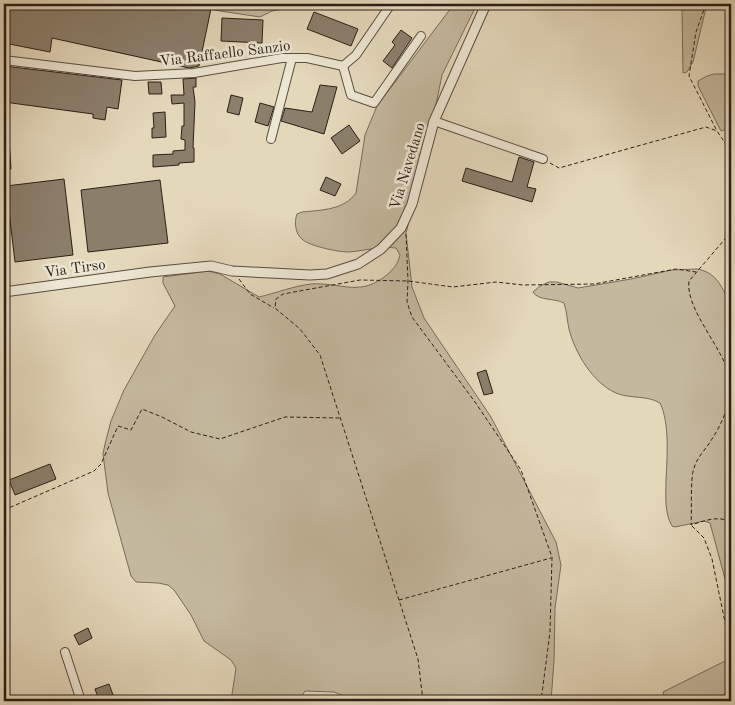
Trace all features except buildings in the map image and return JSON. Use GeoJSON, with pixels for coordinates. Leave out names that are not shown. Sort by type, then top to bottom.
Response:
{"type":"FeatureCollection","features":[{"type":"Feature","properties":{"kind":"street"},"geometry":{"type":"LineString","coordinates":[[391,4],[356,55],[342,66],[351,95],[374,103],[421,36]]}},
{"type":"Feature","properties":{"kind":"street","name":"Via Navedano"},"geometry":{"type":"LineString","coordinates":[[150,272],[211,266],[232,271],[310,275],[340,270],[358,264],[382,248],[401,228],[412,204],[424,166],[434,121],[486,4]]}},
{"type":"Feature","properties":{"kind":"street","name":"Via Raffaello Sanzio"},"geometry":{"type":"LineString","coordinates":[[4,60],[135,76],[194,73],[282,58],[307,58],[342,66]]}},
{"type":"Feature","properties":{"kind":"street"},"geometry":{"type":"LineString","coordinates":[[271,139],[292,58]]}},
{"type":"Feature","properties":{"kind":"street"},"geometry":{"type":"LineString","coordinates":[[434,121],[543,158]]}},
{"type":"Feature","properties":{"kind":"street","name":"Via Tirso"},"geometry":{"type":"LineString","coordinates":[[4,292],[150,272]]}},
{"type":"Feature","properties":{"kind":"street"},"geometry":{"type":"LineString","coordinates":[[65,652],[81,701]]}},
{"type":"Feature","properties":{"kind":"path"},"geometry":{"type":"LineString","coordinates":[[706,4],[696,32],[689,76],[717,131],[731,152]]}},
{"type":"Feature","properties":{"kind":"path"},"geometry":{"type":"LineString","coordinates":[[543,158],[559,168],[706,128],[717,131]]}},
{"type":"Feature","properties":{"kind":"path"},"geometry":{"type":"LineString","coordinates":[[401,228],[406,234],[407,302],[412,317],[475,402],[521,470],[552,557],[550,632],[541,701]]}},
{"type":"Feature","properties":{"kind":"path"},"geometry":{"type":"LineString","coordinates":[[731,232],[696,272],[690,281],[688,290],[730,378],[730,395],[724,417],[693,468],[691,525],[704,538],[712,559],[731,652]]}},
{"type":"Feature","properties":{"kind":"path"},"geometry":{"type":"LineString","coordinates":[[275,308],[276,299],[282,294],[360,280],[408,281],[453,287],[496,282],[523,285],[594,284],[676,269],[696,272]]}},
{"type":"Feature","properties":{"kind":"path"},"geometry":{"type":"LineString","coordinates":[[232,271],[250,294],[275,308],[300,329],[320,355],[418,659],[423,701]]}},
{"type":"Feature","properties":{"kind":"path"},"geometry":{"type":"LineString","coordinates":[[4,510],[94,471],[101,464],[118,426],[131,430],[142,409],[191,432],[220,439],[285,417],[341,418]]}},
{"type":"Feature","properties":{"kind":"path"},"geometry":{"type":"LineString","coordinates":[[691,525],[710,519],[721,519],[731,522]]}},
{"type":"Feature","properties":{"kind":"path"},"geometry":{"type":"LineString","coordinates":[[398,600],[552,557]]}},
{"type":"Feature","properties":{"kind":"path"},"geometry":{"type":"LineString","coordinates":[[716,701],[731,689]]}},
{"type":"Feature","properties":{"kind":"shaded area"},"geometry":{"type":"Polygon","coordinates":[[[216,4],[304,4],[272,11],[260,17],[214,10],[216,4]]]}},
{"type":"Feature","properties":{"kind":"shaded area"},"geometry":{"type":"Polygon","coordinates":[[[450,4],[477,4],[442,75],[423,168],[406,233],[412,287],[424,318],[491,417],[556,542],[561,565],[555,608],[551,701],[356,701],[334,692],[305,691],[299,701],[231,701],[236,668],[231,660],[204,641],[191,615],[174,590],[168,585],[136,582],[131,576],[108,493],[103,454],[111,421],[124,390],[155,335],[175,306],[163,283],[163,277],[208,271],[220,274],[259,297],[311,284],[360,287],[378,281],[394,268],[400,255],[396,248],[348,252],[318,246],[307,242],[298,235],[295,224],[296,217],[297,214],[302,212],[325,210],[339,206],[351,199],[356,193],[365,135],[377,106],[451,8],[450,4]]]}},
{"type":"Feature","properties":{"kind":"shaded area"},"geometry":{"type":"Polygon","coordinates":[[[684,4],[709,4],[706,8],[693,62],[687,72],[683,73],[682,8],[684,4]]]}},
{"type":"Feature","properties":{"kind":"shaded area"},"geometry":{"type":"Polygon","coordinates":[[[714,74],[731,74],[731,128],[721,131],[698,86],[698,81],[714,74]]]}},
{"type":"Feature","properties":{"kind":"shaded area"},"geometry":{"type":"Polygon","coordinates":[[[697,269],[710,274],[718,282],[731,306],[731,601],[710,523],[704,521],[675,527],[669,521],[666,498],[667,431],[660,403],[650,399],[616,393],[600,382],[580,357],[569,329],[564,303],[539,297],[533,292],[549,282],[557,282],[578,288],[672,270],[697,269]]]}},
{"type":"Feature","properties":{"kind":"shaded area"},"geometry":{"type":"Polygon","coordinates":[[[731,658],[731,701],[665,701],[663,692],[731,658]]]}}]}
